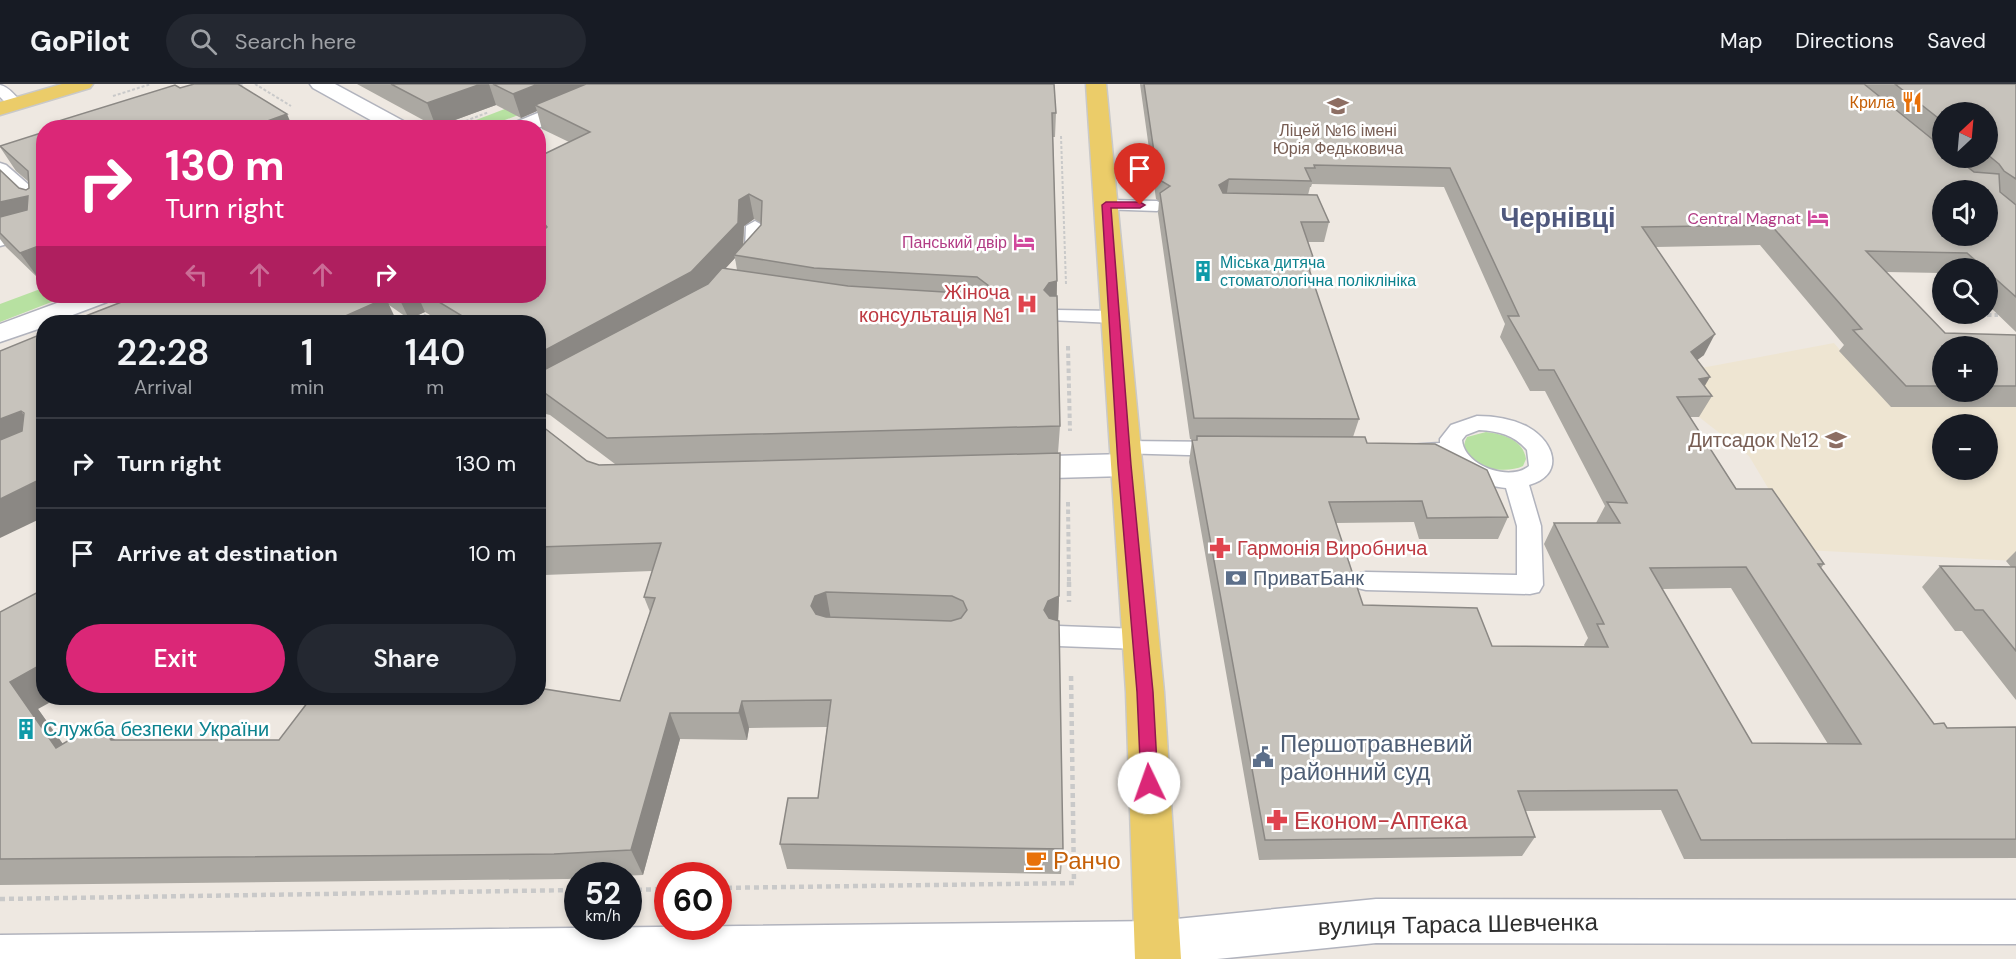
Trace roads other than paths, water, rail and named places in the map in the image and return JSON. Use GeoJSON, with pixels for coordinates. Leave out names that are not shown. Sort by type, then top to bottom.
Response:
{"type":"FeatureCollection","features":[{"type":"Feature","properties":{"kind":"main road"},"geometry":{"type":"LineString","coordinates":[[8,106],[83,84]]}},
{"type":"Feature","properties":{"kind":"main road"},"geometry":{"type":"LineString","coordinates":[[1096,84],[1124,457],[1145,692],[1157,951]]}},
{"type":"Feature","properties":{"kind":"street"},"geometry":{"type":"LineString","coordinates":[[320,84],[387,120]]}},
{"type":"Feature","properties":{"kind":"street"},"geometry":{"type":"LineString","coordinates":[[538,120],[626,84]]}},
{"type":"Feature","properties":{"kind":"street"},"geometry":{"type":"LineString","coordinates":[[49,315],[80,303]]}},
{"type":"Feature","properties":{"kind":"street"},"geometry":{"type":"LineString","coordinates":[[0,334],[36,320]]}},
{"type":"Feature","properties":{"kind":"street"},"geometry":{"type":"LineString","coordinates":[[984,469],[1124,457]]}},
{"type":"Feature","properties":{"kind":"street","name":"вулиця Тараса Шевченка"},"geometry":{"type":"LineString","coordinates":[[0,958],[1157,951],[1376,921],[2016,922]]}},
{"type":"Feature","properties":{"kind":"lane"},"geometry":{"type":"LineString","coordinates":[[0,89],[8,106]]}},
{"type":"Feature","properties":{"kind":"lane"},"geometry":{"type":"LineString","coordinates":[[2,173],[36,201]]}},
{"type":"Feature","properties":{"kind":"lane"},"geometry":{"type":"LineString","coordinates":[[1106,205],[1157,206]]}},
{"type":"Feature","properties":{"kind":"lane"},"geometry":{"type":"LineString","coordinates":[[731,278],[754,251],[755,226]]}},
{"type":"Feature","properties":{"kind":"lane"},"geometry":{"type":"LineString","coordinates":[[0,241],[36,230]]}},
{"type":"Feature","properties":{"kind":"lane"},"geometry":{"type":"LineString","coordinates":[[1061,316],[1114,317]]}},
{"type":"Feature","properties":{"kind":"lane"},"geometry":{"type":"LineString","coordinates":[[1492,423],[1522,433],[1534,442],[1541,453],[1543,462],[1539,471],[1530,478],[1516,481],[1484,476],[1458,460],[1451,450],[1450,440],[1455,432],[1471,424],[1492,423]]}},
{"type":"Feature","properties":{"kind":"lane"},"geometry":{"type":"LineString","coordinates":[[1124,457],[1241,449]]}},
{"type":"Feature","properties":{"kind":"lane"},"geometry":{"type":"LineString","coordinates":[[1393,450],[1451,450]]}},
{"type":"Feature","properties":{"kind":"lane"},"geometry":{"type":"LineString","coordinates":[[1366,581],[1530,585],[1529,526],[1516,481]]}},
{"type":"Feature","properties":{"kind":"lane"},"geometry":{"type":"LineString","coordinates":[[1064,636],[1140,639]]}},
{"type":"Feature","properties":{"kind":"place","name":"Крила"},"geometry":{"type":"Point","coordinates":[1912,102]}},
{"type":"Feature","properties":{"kind":"place","name":"Ліцей №16 імені Юрія Федьковича"},"geometry":{"type":"Point","coordinates":[1338,106]}},
{"type":"Feature","properties":{"kind":"place","name":"Central Magnat"},"geometry":{"type":"Point","coordinates":[1818,218]}},
{"type":"Feature","properties":{"kind":"place","name":"Панський двір"},"geometry":{"type":"Point","coordinates":[1024,242]}},
{"type":"Feature","properties":{"kind":"place","name":"Міська дитяча стоматологічна поліклініка"},"geometry":{"type":"Point","coordinates":[1203,271]}},
{"type":"Feature","properties":{"kind":"place","name":"Жіноча консультація №1"},"geometry":{"type":"Point","coordinates":[1027,304]}},
{"type":"Feature","properties":{"kind":"place","name":"Дитсадок №12"},"geometry":{"type":"Point","coordinates":[1836,440]}},
{"type":"Feature","properties":{"kind":"place","name":"Гармонія Виробнича"},"geometry":{"type":"Point","coordinates":[1220,548]}},
{"type":"Feature","properties":{"kind":"place","name":"ПриватБанк"},"geometry":{"type":"Point","coordinates":[1236,578]}},
{"type":"Feature","properties":{"kind":"place","name":"Служба безпеки України"},"geometry":{"type":"Point","coordinates":[26,729]}},
{"type":"Feature","properties":{"kind":"place","name":"Першотравневий районний суд"},"geometry":{"type":"Point","coordinates":[1263,757]}},
{"type":"Feature","properties":{"kind":"place","name":"Економ-Аптека"},"geometry":{"type":"Point","coordinates":[1277,820]}},
{"type":"Feature","properties":{"kind":"place","name":"Ранчо"},"geometry":{"type":"Point","coordinates":[1036,860]}},
{"type":"Feature","properties":{"kind":"district","name":"Чернівці"},"geometry":{"type":"Point","coordinates":[1558,217]}}]}
